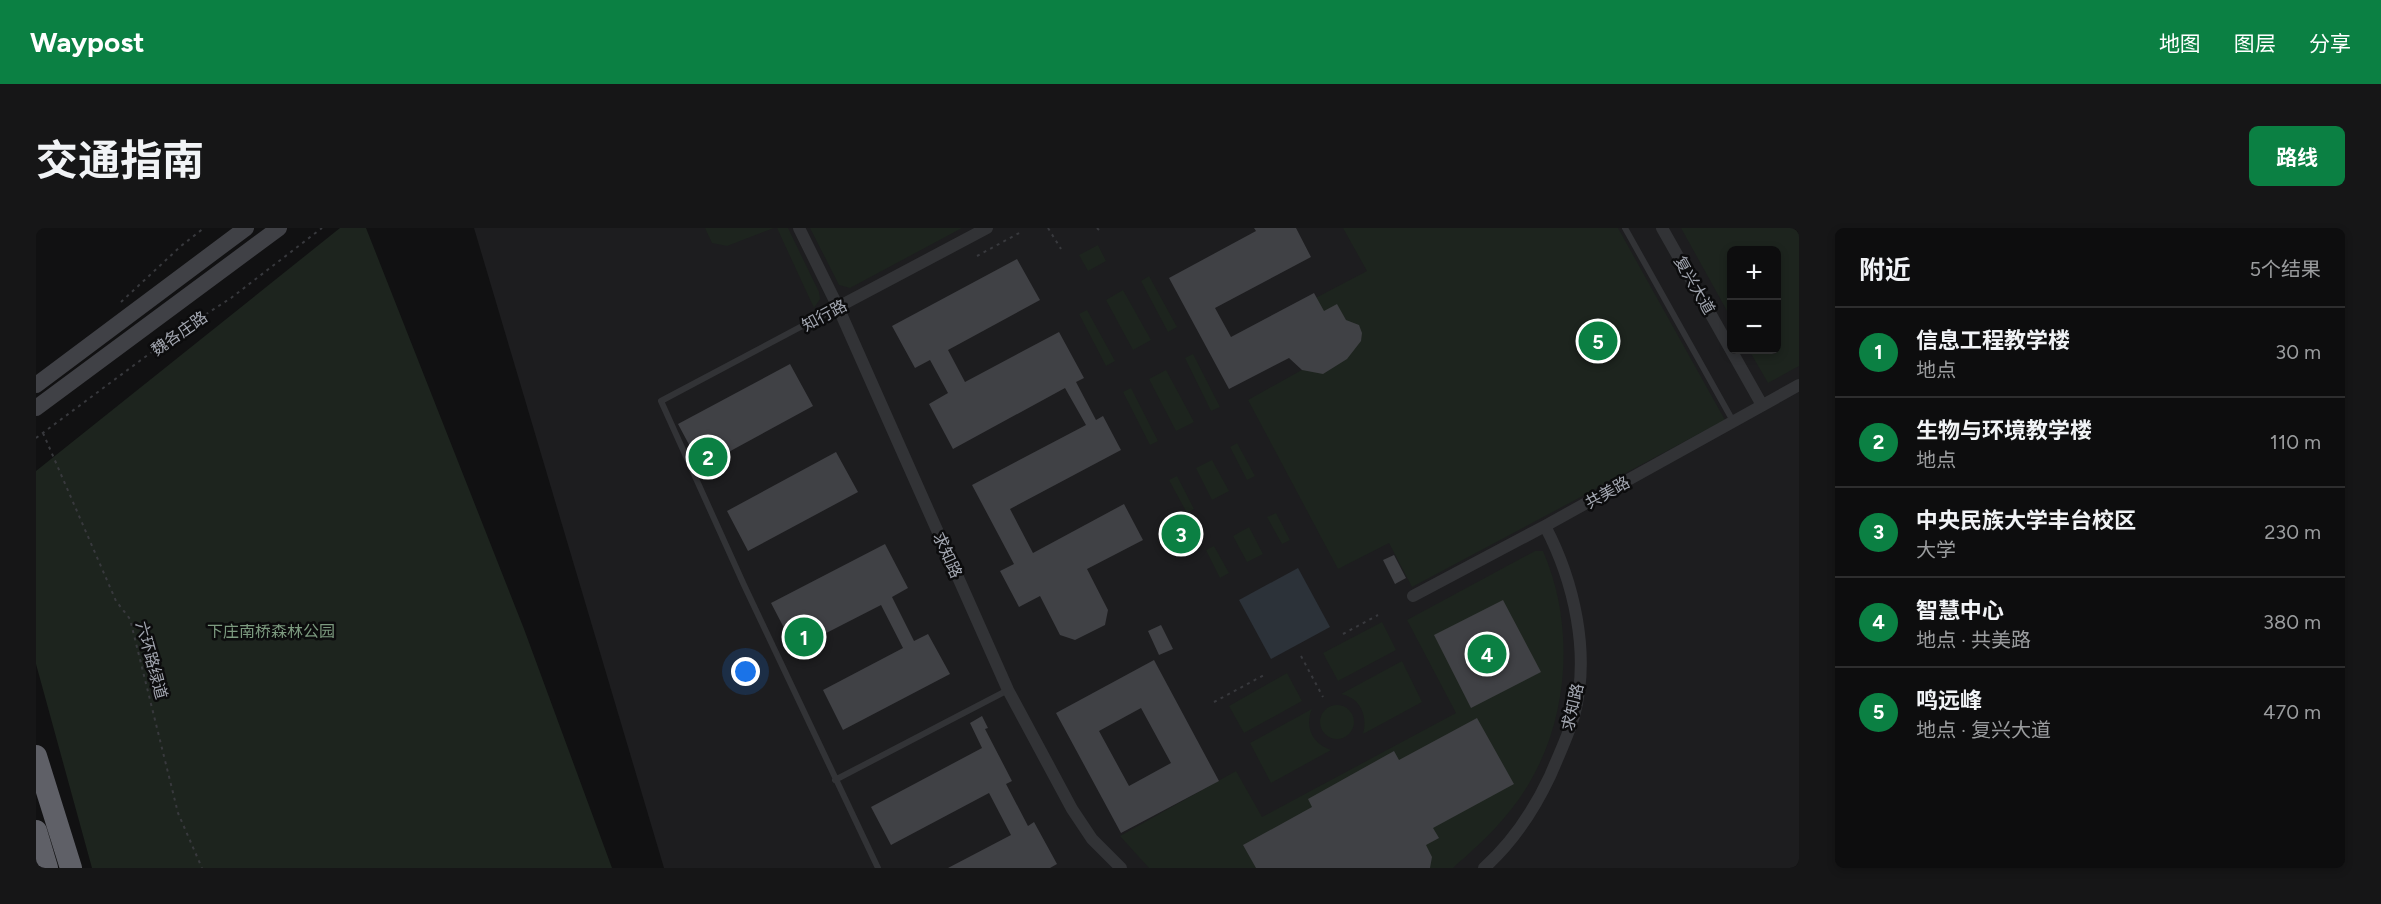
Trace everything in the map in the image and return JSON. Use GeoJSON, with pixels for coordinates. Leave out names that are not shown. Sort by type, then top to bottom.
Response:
{"type":"FeatureCollection","features":[{"type":"Feature","properties":{"kind":"highway"},"geometry":{"type":"LineString","coordinates":[[36,756],[71,868]]}},
{"type":"Feature","properties":{"kind":"highway"},"geometry":{"type":"LineString","coordinates":[[36,831],[48,868]]}},
{"type":"Feature","properties":{"kind":"main road"},"geometry":{"type":"LineString","coordinates":[[36,386],[246,228]]}},
{"type":"Feature","properties":{"kind":"main road","name":"魏各庄路"},"geometry":{"type":"LineString","coordinates":[[36,408],[279,228]]}},
{"type":"Feature","properties":{"kind":"street","name":"求知路"},"geometry":{"type":"LineString","coordinates":[[799,228],[838,307],[1008,690],[1072,809],[1092,839],[1121,868]]}},
{"type":"Feature","properties":{"kind":"street","name":"知行路"},"geometry":{"type":"LineString","coordinates":[[838,307],[987,228]]}},
{"type":"Feature","properties":{"kind":"street","name":"复兴大道"},"geometry":{"type":"LineString","coordinates":[[1662,228],[1762,405]]}},
{"type":"Feature","properties":{"kind":"street","name":"共美路"},"geometry":{"type":"LineString","coordinates":[[1413,596],[1545,526],[1799,385]]}},
{"type":"Feature","properties":{"kind":"street","name":"求知路"},"geometry":{"type":"LineString","coordinates":[[1484,868],[1515,834],[1539,799],[1574,716],[1579,677],[1579,648],[1574,608],[1569,583],[1558,551],[1545,526]]}},
{"type":"Feature","properties":{"kind":"lane"},"geometry":{"type":"LineString","coordinates":[[1625,228],[1733,422]]}},
{"type":"Feature","properties":{"kind":"lane","name":"知行路"},"geometry":{"type":"LineString","coordinates":[[835,780],[660,401],[838,307]]}},
{"type":"Feature","properties":{"kind":"lane"},"geometry":{"type":"LineString","coordinates":[[878,868],[835,780],[1008,690]]}},
{"type":"Feature","properties":{"kind":"path"},"geometry":{"type":"LineString","coordinates":[[117,305],[204,228]]}},
{"type":"Feature","properties":{"kind":"path","name":"魏各庄路"},"geometry":{"type":"LineString","coordinates":[[36,438],[180,331],[231,298],[322,228]]}},
{"type":"Feature","properties":{"kind":"path"},"geometry":{"type":"LineString","coordinates":[[1048,228],[1060,249]]}},
{"type":"Feature","properties":{"kind":"path"},"geometry":{"type":"LineString","coordinates":[[977,256],[1021,232]]}},
{"type":"Feature","properties":{"kind":"path","name":"六环路绿道"},"geometry":{"type":"LineString","coordinates":[[43,433],[116,601],[130,619],[178,813],[202,868]]}},
{"type":"Feature","properties":{"kind":"path"},"geometry":{"type":"LineString","coordinates":[[1343,634],[1377,615]]}},
{"type":"Feature","properties":{"kind":"path"},"geometry":{"type":"LineString","coordinates":[[1301,656],[1323,698]]}},
{"type":"Feature","properties":{"kind":"path"},"geometry":{"type":"LineString","coordinates":[[1214,702],[1266,674]]}},
{"type":"Feature","properties":{"kind":"shaded area"},"geometry":{"type":"Polygon","coordinates":[[[474,228],[1799,228],[1799,868],[664,868],[474,228]]]}},
{"type":"Feature","properties":{"kind":"shaded area"},"geometry":{"type":"Polygon","coordinates":[[[1298,568],[1330,627],[1271,659],[1239,600],[1298,568]]]}},
{"type":"Feature","properties":{"kind":"green space","name":"下庄南桥森林公园"},"geometry":{"type":"Polygon","coordinates":[[[340,228],[366,228],[524,629],[612,868],[92,868],[36,664],[36,471],[340,228]]]}},
{"type":"Feature","properties":{"kind":"green space"},"geometry":{"type":"Polygon","coordinates":[[[705,228],[774,228],[727,246],[712,243],[705,228]]]}},
{"type":"Feature","properties":{"kind":"green space"},"geometry":{"type":"Polygon","coordinates":[[[777,228],[788,228],[819,292],[820,299],[814,308],[777,228]]]}},
{"type":"Feature","properties":{"kind":"green space"},"geometry":{"type":"Polygon","coordinates":[[[810,228],[962,228],[850,288],[839,285],[810,228]]]}},
{"type":"Feature","properties":{"kind":"green space"},"geometry":{"type":"Polygon","coordinates":[[[1343,228],[1618,228],[1725,420],[1412,587],[1389,543],[1338,569],[1248,400],[1334,352],[1308,302],[1367,271],[1343,228]]]}},
{"type":"Feature","properties":{"kind":"green space"},"geometry":{"type":"Polygon","coordinates":[[[1681,228],[1799,228],[1799,366],[1768,383],[1751,354],[1781,354],[1781,246],[1727,246],[1727,311],[1681,228]]]}},
{"type":"Feature","properties":{"kind":"green space"},"geometry":{"type":"Polygon","coordinates":[[[1098,245],[1106,261],[1088,271],[1079,255],[1098,245]]]}},
{"type":"Feature","properties":{"kind":"green space"},"geometry":{"type":"Polygon","coordinates":[[[1149,276],[1177,327],[1168,332],[1141,281],[1149,276]]]}},
{"type":"Feature","properties":{"kind":"green space"},"geometry":{"type":"Polygon","coordinates":[[[1123,290],[1151,340],[1133,350],[1106,300],[1123,290]]]}},
{"type":"Feature","properties":{"kind":"green space"},"geometry":{"type":"Polygon","coordinates":[[[1087,310],[1115,361],[1106,366],[1079,314],[1087,310]]]}},
{"type":"Feature","properties":{"kind":"green space"},"geometry":{"type":"Polygon","coordinates":[[[1193,354],[1220,407],[1211,411],[1185,358],[1193,354]]]}},
{"type":"Feature","properties":{"kind":"green space"},"geometry":{"type":"Polygon","coordinates":[[[1166,370],[1194,422],[1176,431],[1149,379],[1166,370]]]}},
{"type":"Feature","properties":{"kind":"green space"},"geometry":{"type":"Polygon","coordinates":[[[1131,388],[1158,441],[1150,445],[1123,392],[1131,388]]]}},
{"type":"Feature","properties":{"kind":"green space"},"geometry":{"type":"Polygon","coordinates":[[[1237,443],[1255,476],[1247,480],[1230,447],[1237,443]]]}},
{"type":"Feature","properties":{"kind":"green space"},"geometry":{"type":"Polygon","coordinates":[[[1212,460],[1229,491],[1212,500],[1196,468],[1212,460]]]}},
{"type":"Feature","properties":{"kind":"green space"},"geometry":{"type":"Polygon","coordinates":[[[1177,476],[1194,509],[1187,513],[1169,480],[1177,476]]]}},
{"type":"Feature","properties":{"kind":"green space"},"geometry":{"type":"Polygon","coordinates":[[[1276,513],[1290,540],[1282,544],[1267,517],[1276,513]]]}},
{"type":"Feature","properties":{"kind":"green space"},"geometry":{"type":"Polygon","coordinates":[[[1249,527],[1263,554],[1247,562],[1233,536],[1249,527]]]}},
{"type":"Feature","properties":{"kind":"green space"},"geometry":{"type":"Polygon","coordinates":[[[1214,546],[1229,573],[1220,578],[1206,550],[1214,546]]]}},
{"type":"Feature","properties":{"kind":"green space"},"geometry":{"type":"Polygon","coordinates":[[[1535,551],[1543,551],[1560,607],[1563,667],[1554,726],[1544,754],[1524,792],[1507,815],[1453,868],[1149,868],[1120,836],[1236,771],[1262,817],[1456,713],[1407,620],[1535,551]]]}},
{"type":"Feature","properties":{"kind":"green space"},"geometry":{"type":"Polygon","coordinates":[[[1382,622],[1396,650],[1338,681],[1323,653],[1382,622]]]}},
{"type":"Feature","properties":{"kind":"green space"},"geometry":{"type":"Polygon","coordinates":[[[1402,661],[1422,702],[1363,734],[1364,720],[1361,708],[1353,699],[1341,694],[1402,661]]]}},
{"type":"Feature","properties":{"kind":"green space"},"geometry":{"type":"Polygon","coordinates":[[[1287,673],[1302,701],[1244,733],[1229,706],[1287,673]]]}},
{"type":"Feature","properties":{"kind":"green space"},"geometry":{"type":"Polygon","coordinates":[[[1337,705],[1349,710],[1354,722],[1349,734],[1337,739],[1325,734],[1320,722],[1325,710],[1337,705]]]}},
{"type":"Feature","properties":{"kind":"green space"},"geometry":{"type":"Polygon","coordinates":[[[1312,709],[1309,722],[1312,734],[1319,744],[1331,750],[1271,783],[1250,743],[1312,709]]]}},
{"type":"Feature","properties":{"kind":"building"},"geometry":{"type":"Polygon","coordinates":[[[1254,228],[1296,228],[1311,257],[1215,308],[1231,337],[1314,293],[1324,311],[1337,304],[1346,320],[1359,325],[1362,333],[1361,341],[1347,359],[1323,374],[1302,370],[1289,358],[1229,389],[1169,278],[1256,231],[1254,228]]]}},
{"type":"Feature","properties":{"kind":"building"},"geometry":{"type":"Polygon","coordinates":[[[1017,259],[1040,300],[948,350],[965,382],[1059,332],[1084,378],[1076,382],[1096,420],[1103,416],[1121,450],[1010,509],[1033,553],[1124,504],[1143,540],[1087,569],[1108,610],[1105,625],[1075,640],[1060,635],[1040,596],[1019,607],[1000,571],[1014,564],[972,485],[1086,425],[1065,388],[953,449],[929,404],[948,393],[930,360],[915,368],[892,326],[1017,259]]]}},
{"type":"Feature","properties":{"kind":"building"},"geometry":{"type":"Polygon","coordinates":[[[790,364],[813,406],[701,467],[678,424],[790,364]]]}},
{"type":"Feature","properties":{"kind":"building"},"geometry":{"type":"Polygon","coordinates":[[[836,452],[858,492],[748,551],[727,511],[836,452]]]}},
{"type":"Feature","properties":{"kind":"building"},"geometry":{"type":"Polygon","coordinates":[[[885,544],[908,588],[892,597],[914,641],[928,634],[950,674],[843,730],[823,690],[903,648],[881,605],[795,649],[771,603],[885,544]]]}},
{"type":"Feature","properties":{"kind":"building"},"geometry":{"type":"Polygon","coordinates":[[[1394,555],[1406,578],[1395,584],[1383,560],[1394,555]]]}},
{"type":"Feature","properties":{"kind":"building"},"geometry":{"type":"Polygon","coordinates":[[[1503,600],[1541,672],[1471,708],[1434,635],[1503,600]]]}},
{"type":"Feature","properties":{"kind":"building"},"geometry":{"type":"Polygon","coordinates":[[[1161,625],[1173,649],[1159,655],[1148,631],[1161,625]]]}},
{"type":"Feature","properties":{"kind":"building"},"geometry":{"type":"Polygon","coordinates":[[[1154,660],[1219,781],[1121,833],[1056,713],[1154,660]],[[1141,708],[1099,731],[1129,786],[1171,763],[1141,708]]]}},
{"type":"Feature","properties":{"kind":"building"},"geometry":{"type":"Polygon","coordinates":[[[982,716],[988,728],[985,729],[1012,781],[1006,784],[1028,826],[1034,822],[1057,864],[1050,868],[948,868],[1011,835],[989,793],[891,845],[871,807],[982,748],[970,723],[982,716]]]}},
{"type":"Feature","properties":{"kind":"building"},"geometry":{"type":"Polygon","coordinates":[[[1477,718],[1514,784],[1433,828],[1439,838],[1426,845],[1432,857],[1430,868],[1256,868],[1243,845],[1312,807],[1308,799],[1394,751],[1399,760],[1477,718]]]}},
{"type":"Feature","properties":{"kind":"place","name":"鸣远峰"},"geometry":{"type":"Point","coordinates":[1598,341]}},
{"type":"Feature","properties":{"kind":"place","name":"生物与环境教学楼"},"geometry":{"type":"Point","coordinates":[708,457]}},
{"type":"Feature","properties":{"kind":"place","name":"中央民族大学丰台校区"},"geometry":{"type":"Point","coordinates":[1181,534]}},
{"type":"Feature","properties":{"kind":"place","name":"信息工程教学楼"},"geometry":{"type":"Point","coordinates":[804,637]}},
{"type":"Feature","properties":{"kind":"place","name":"智慧中心"},"geometry":{"type":"Point","coordinates":[1487,654]}}]}
